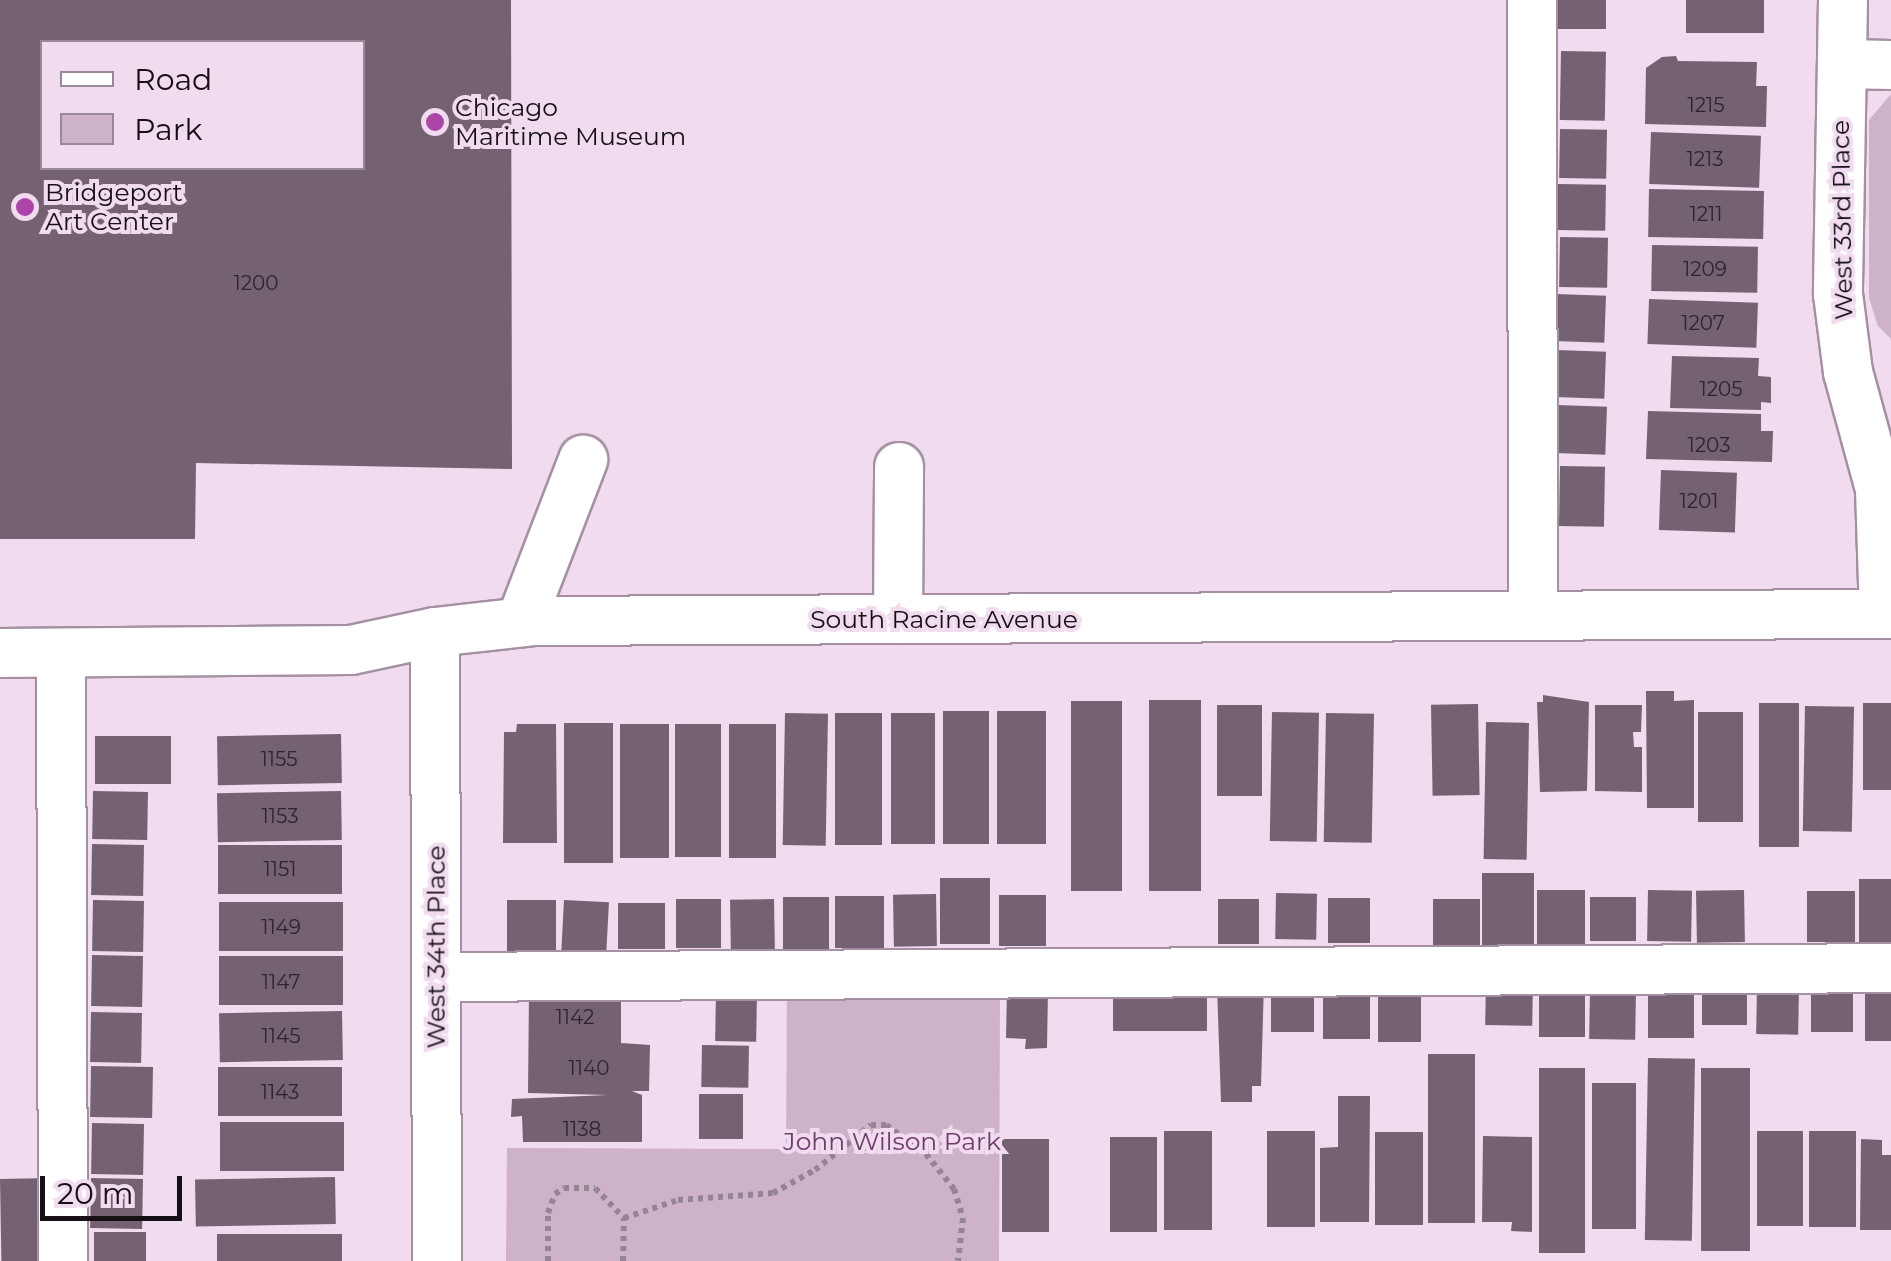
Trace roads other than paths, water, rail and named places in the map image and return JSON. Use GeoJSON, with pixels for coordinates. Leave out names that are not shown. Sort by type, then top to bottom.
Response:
{"type":"FeatureCollection","features":[{"type":"Feature","properties":{"kind":"street"},"geometry":{"type":"LineString","coordinates":[[1532,0],[1533,616]]}},
{"type":"Feature","properties":{"kind":"street","name":"West 33rd Place"},"geometry":{"type":"LineString","coordinates":[[1842,0],[1838,294],[1870,372],[1888,614]]}},
{"type":"Feature","properties":{"kind":"street"},"geometry":{"type":"LineString","coordinates":[[1842,64],[1891,64]]}},
{"type":"Feature","properties":{"kind":"street"},"geometry":{"type":"LineString","coordinates":[[521,621],[583,460]]}},
{"type":"Feature","properties":{"kind":"street"},"geometry":{"type":"LineString","coordinates":[[898,619],[899,467]]}},
{"type":"Feature","properties":{"kind":"street","name":"South Racine Avenue"},"geometry":{"type":"LineString","coordinates":[[0,654],[351,650],[435,632],[521,621],[1888,614]]}},
{"type":"Feature","properties":{"kind":"street","name":"West 34th Place"},"geometry":{"type":"LineString","coordinates":[[435,632],[437,1261]]}},
{"type":"Feature","properties":{"kind":"street"},"geometry":{"type":"LineString","coordinates":[[61,653],[63,1261]]}},
{"type":"Feature","properties":{"kind":"street"},"geometry":{"type":"LineString","coordinates":[[436,978],[1891,968]]}},
{"type":"Feature","properties":{"kind":"place","name":"Chicago Maritime Museum"},"geometry":{"type":"Point","coordinates":[435,122]}},
{"type":"Feature","properties":{"kind":"place","name":"Bridgeport Art Center"},"geometry":{"type":"Point","coordinates":[25,207]}},
{"type":"Feature","properties":{"kind":"park label","name":"John Wilson Park"},"geometry":{"type":"Point","coordinates":[892,1141]}}]}
